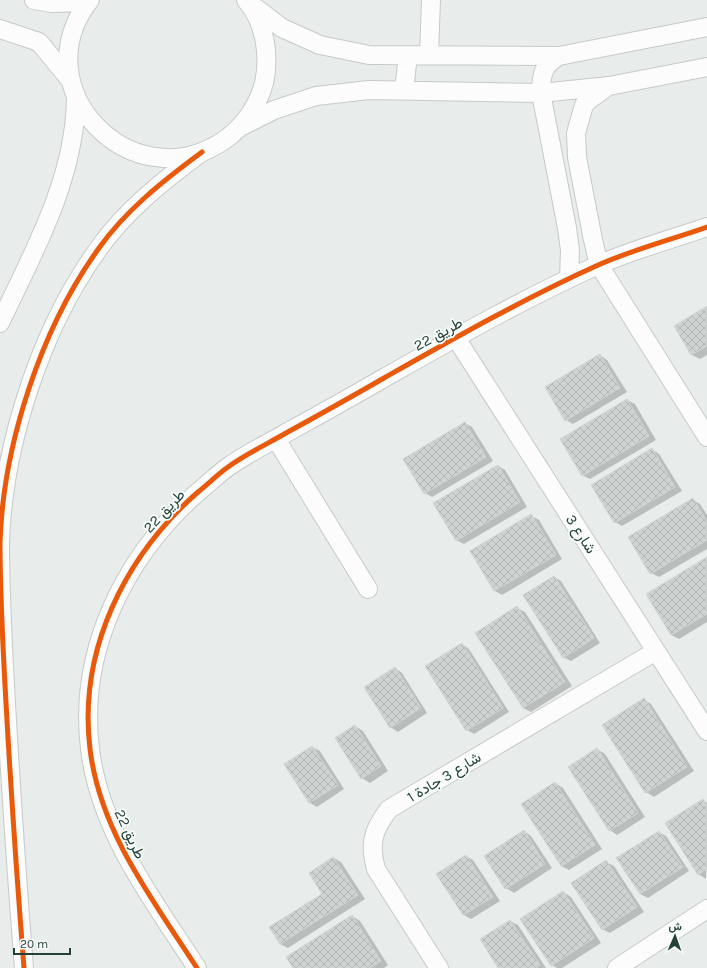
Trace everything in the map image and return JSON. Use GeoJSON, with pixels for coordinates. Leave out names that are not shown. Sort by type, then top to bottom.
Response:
{"type":"FeatureCollection","features":[{"type":"Feature","properties":{"kind":"street"},"geometry":{"type":"LineString","coordinates":[[34,0],[52,3],[89,1]]}},
{"type":"Feature","properties":{"kind":"street"},"geometry":{"type":"LineString","coordinates":[[429,56],[431,0]]}},
{"type":"Feature","properties":{"kind":"street"},"geometry":{"type":"LineString","coordinates":[[0,323],[48,220],[61,186],[76,124],[70,48],[73,32],[89,1]]}},
{"type":"Feature","properties":{"kind":"street"},"geometry":{"type":"LineString","coordinates":[[247,1],[282,28],[320,45],[369,55],[559,56],[707,27]]}},
{"type":"Feature","properties":{"kind":"street"},"geometry":{"type":"LineString","coordinates":[[24,968],[12,815],[0,589],[1,528],[11,453],[30,387],[50,336],[71,291],[84,269],[100,247],[132,211],[168,176],[202,152],[228,138],[240,127],[257,103],[266,74],[265,44],[262,29],[247,1]]}},
{"type":"Feature","properties":{"kind":"street"},"geometry":{"type":"LineString","coordinates":[[0,29],[39,42],[74,89],[94,125],[106,137],[131,151],[152,157],[186,157],[202,152]]}},
{"type":"Feature","properties":{"kind":"street"},"geometry":{"type":"LineString","coordinates":[[404,90],[408,55]]}},
{"type":"Feature","properties":{"kind":"street"},"geometry":{"type":"LineString","coordinates":[[559,56],[548,64],[544,70],[541,77],[541,92],[567,228],[570,250],[569,279]]}},
{"type":"Feature","properties":{"kind":"street"},"geometry":{"type":"LineString","coordinates":[[240,127],[274,110],[316,96],[369,90],[541,92],[609,86],[707,67]]}},
{"type":"Feature","properties":{"kind":"street"},"geometry":{"type":"LineString","coordinates":[[609,86],[595,94],[584,105],[576,132],[577,157],[599,265],[707,437]]}},
{"type":"Feature","properties":{"kind":"street","name":"طريق 22"},"geometry":{"type":"LineString","coordinates":[[197,968],[128,862],[107,814],[95,777],[90,748],[88,705],[103,626],[114,600],[146,548],[168,521],[228,467],[276,439],[456,338],[569,279],[599,265],[707,227]]}},
{"type":"Feature","properties":{"kind":"street","name":"شارع 3"},"geometry":{"type":"LineString","coordinates":[[456,338],[707,731]]}},
{"type":"Feature","properties":{"kind":"street"},"geometry":{"type":"LineString","coordinates":[[276,439],[368,589]]}},
{"type":"Feature","properties":{"kind":"street","name":"شارع 3 جادة 1"},"geometry":{"type":"LineString","coordinates":[[439,968],[376,869],[372,853],[373,837],[379,822],[389,809],[656,651]]}},
{"type":"Feature","properties":{"kind":"street"},"geometry":{"type":"LineString","coordinates":[[617,968],[707,910]]}},
{"type":"Feature","properties":{"kind":"building"},"geometry":{"type":"Polygon","coordinates":[[[707,306],[707,346],[691,355],[674,326],[707,306]]]}},
{"type":"Feature","properties":{"kind":"building"},"geometry":{"type":"Polygon","coordinates":[[[600,354],[620,388],[565,421],[545,387],[600,354]]]}},
{"type":"Feature","properties":{"kind":"building"},"geometry":{"type":"Polygon","coordinates":[[[627,399],[649,436],[582,476],[560,439],[627,399]]]}},
{"type":"Feature","properties":{"kind":"building"},"geometry":{"type":"Polygon","coordinates":[[[465,422],[486,457],[424,494],[403,459],[465,422]]]}},
{"type":"Feature","properties":{"kind":"building"},"geometry":{"type":"Polygon","coordinates":[[[652,448],[675,487],[614,523],[591,485],[652,448]]]}},
{"type":"Feature","properties":{"kind":"building"},"geometry":{"type":"Polygon","coordinates":[[[498,465],[520,502],[456,541],[433,503],[498,465]]]}},
{"type":"Feature","properties":{"kind":"building"},"geometry":{"type":"Polygon","coordinates":[[[693,498],[707,522],[707,540],[650,574],[628,537],[693,498]]]}},
{"type":"Feature","properties":{"kind":"building"},"geometry":{"type":"Polygon","coordinates":[[[531,514],[556,555],[494,591],[470,551],[531,514]]]}},
{"type":"Feature","properties":{"kind":"building"},"geometry":{"type":"Polygon","coordinates":[[[707,557],[707,614],[671,635],[646,594],[707,557]]]}},
{"type":"Feature","properties":{"kind":"building"},"geometry":{"type":"Polygon","coordinates":[[[554,576],[594,638],[563,658],[523,595],[554,576]]]}},
{"type":"Feature","properties":{"kind":"building"},"geometry":{"type":"Polygon","coordinates":[[[517,606],[565,682],[523,708],[475,633],[517,606]]]}},
{"type":"Feature","properties":{"kind":"building"},"geometry":{"type":"Polygon","coordinates":[[[462,643],[503,708],[466,731],[425,666],[462,643]]]}},
{"type":"Feature","properties":{"kind":"building"},"geometry":{"type":"Polygon","coordinates":[[[395,667],[421,708],[390,728],[364,687],[395,667]]]}},
{"type":"Feature","properties":{"kind":"building"},"geometry":{"type":"Polygon","coordinates":[[[644,698],[687,767],[645,793],[602,725],[644,698]]]}},
{"type":"Feature","properties":{"kind":"building"},"geometry":{"type":"Polygon","coordinates":[[[355,725],[381,766],[361,779],[335,738],[355,725]]]}},
{"type":"Feature","properties":{"kind":"building"},"geometry":{"type":"Polygon","coordinates":[[[312,746],[338,785],[309,803],[284,764],[312,746]]]}},
{"type":"Feature","properties":{"kind":"building"},"geometry":{"type":"Polygon","coordinates":[[[597,748],[638,813],[609,831],[568,767],[597,748]]]}},
{"type":"Feature","properties":{"kind":"building"},"geometry":{"type":"Polygon","coordinates":[[[555,782],[595,845],[561,866],[521,804],[555,782]]]}},
{"type":"Feature","properties":{"kind":"building"},"geometry":{"type":"Polygon","coordinates":[[[703,799],[707,806],[707,869],[698,875],[665,823],[703,799]]]}},
{"type":"Feature","properties":{"kind":"building"},"geometry":{"type":"Polygon","coordinates":[[[524,830],[545,864],[505,889],[484,856],[524,830]]]}},
{"type":"Feature","properties":{"kind":"building"},"geometry":{"type":"Polygon","coordinates":[[[659,831],[683,867],[640,894],[616,858],[659,831]]]}},
{"type":"Feature","properties":{"kind":"building"},"geometry":{"type":"Polygon","coordinates":[[[466,855],[493,897],[463,915],[436,874],[466,855]]]}},
{"type":"Feature","properties":{"kind":"building"},"geometry":{"type":"Polygon","coordinates":[[[333,857],[358,895],[280,944],[269,927],[322,894],[309,873],[333,857]]]}},
{"type":"Feature","properties":{"kind":"building"},"geometry":{"type":"Polygon","coordinates":[[[606,860],[637,907],[602,930],[571,883],[606,860]]]}},
{"type":"Feature","properties":{"kind":"building"},"geometry":{"type":"Polygon","coordinates":[[[563,891],[594,938],[551,966],[520,919],[563,891]]]}},
{"type":"Feature","properties":{"kind":"building"},"geometry":{"type":"Polygon","coordinates":[[[352,915],[381,961],[370,968],[293,968],[286,957],[352,915]]]}},
{"type":"Feature","properties":{"kind":"building"},"geometry":{"type":"Polygon","coordinates":[[[510,920],[540,965],[536,968],[498,968],[480,939],[510,920]]]}},
{"type":"Feature","properties":{"kind":"cycle path"},"geometry":{"type":"LineString","coordinates":[[24,968],[4,663],[0,543],[3,505],[17,428],[29,389],[59,314],[78,280],[99,248],[133,208],[174,173],[202,152]]}},
{"type":"Feature","properties":{"kind":"cycle path"},"geometry":{"type":"LineString","coordinates":[[197,968],[146,891],[117,837],[105,809],[96,779],[90,749],[88,712],[92,676],[100,641],[112,607],[129,575],[149,545],[172,517],[198,492],[224,470],[249,453],[462,334],[542,292],[609,260],[707,227]]}}]}
